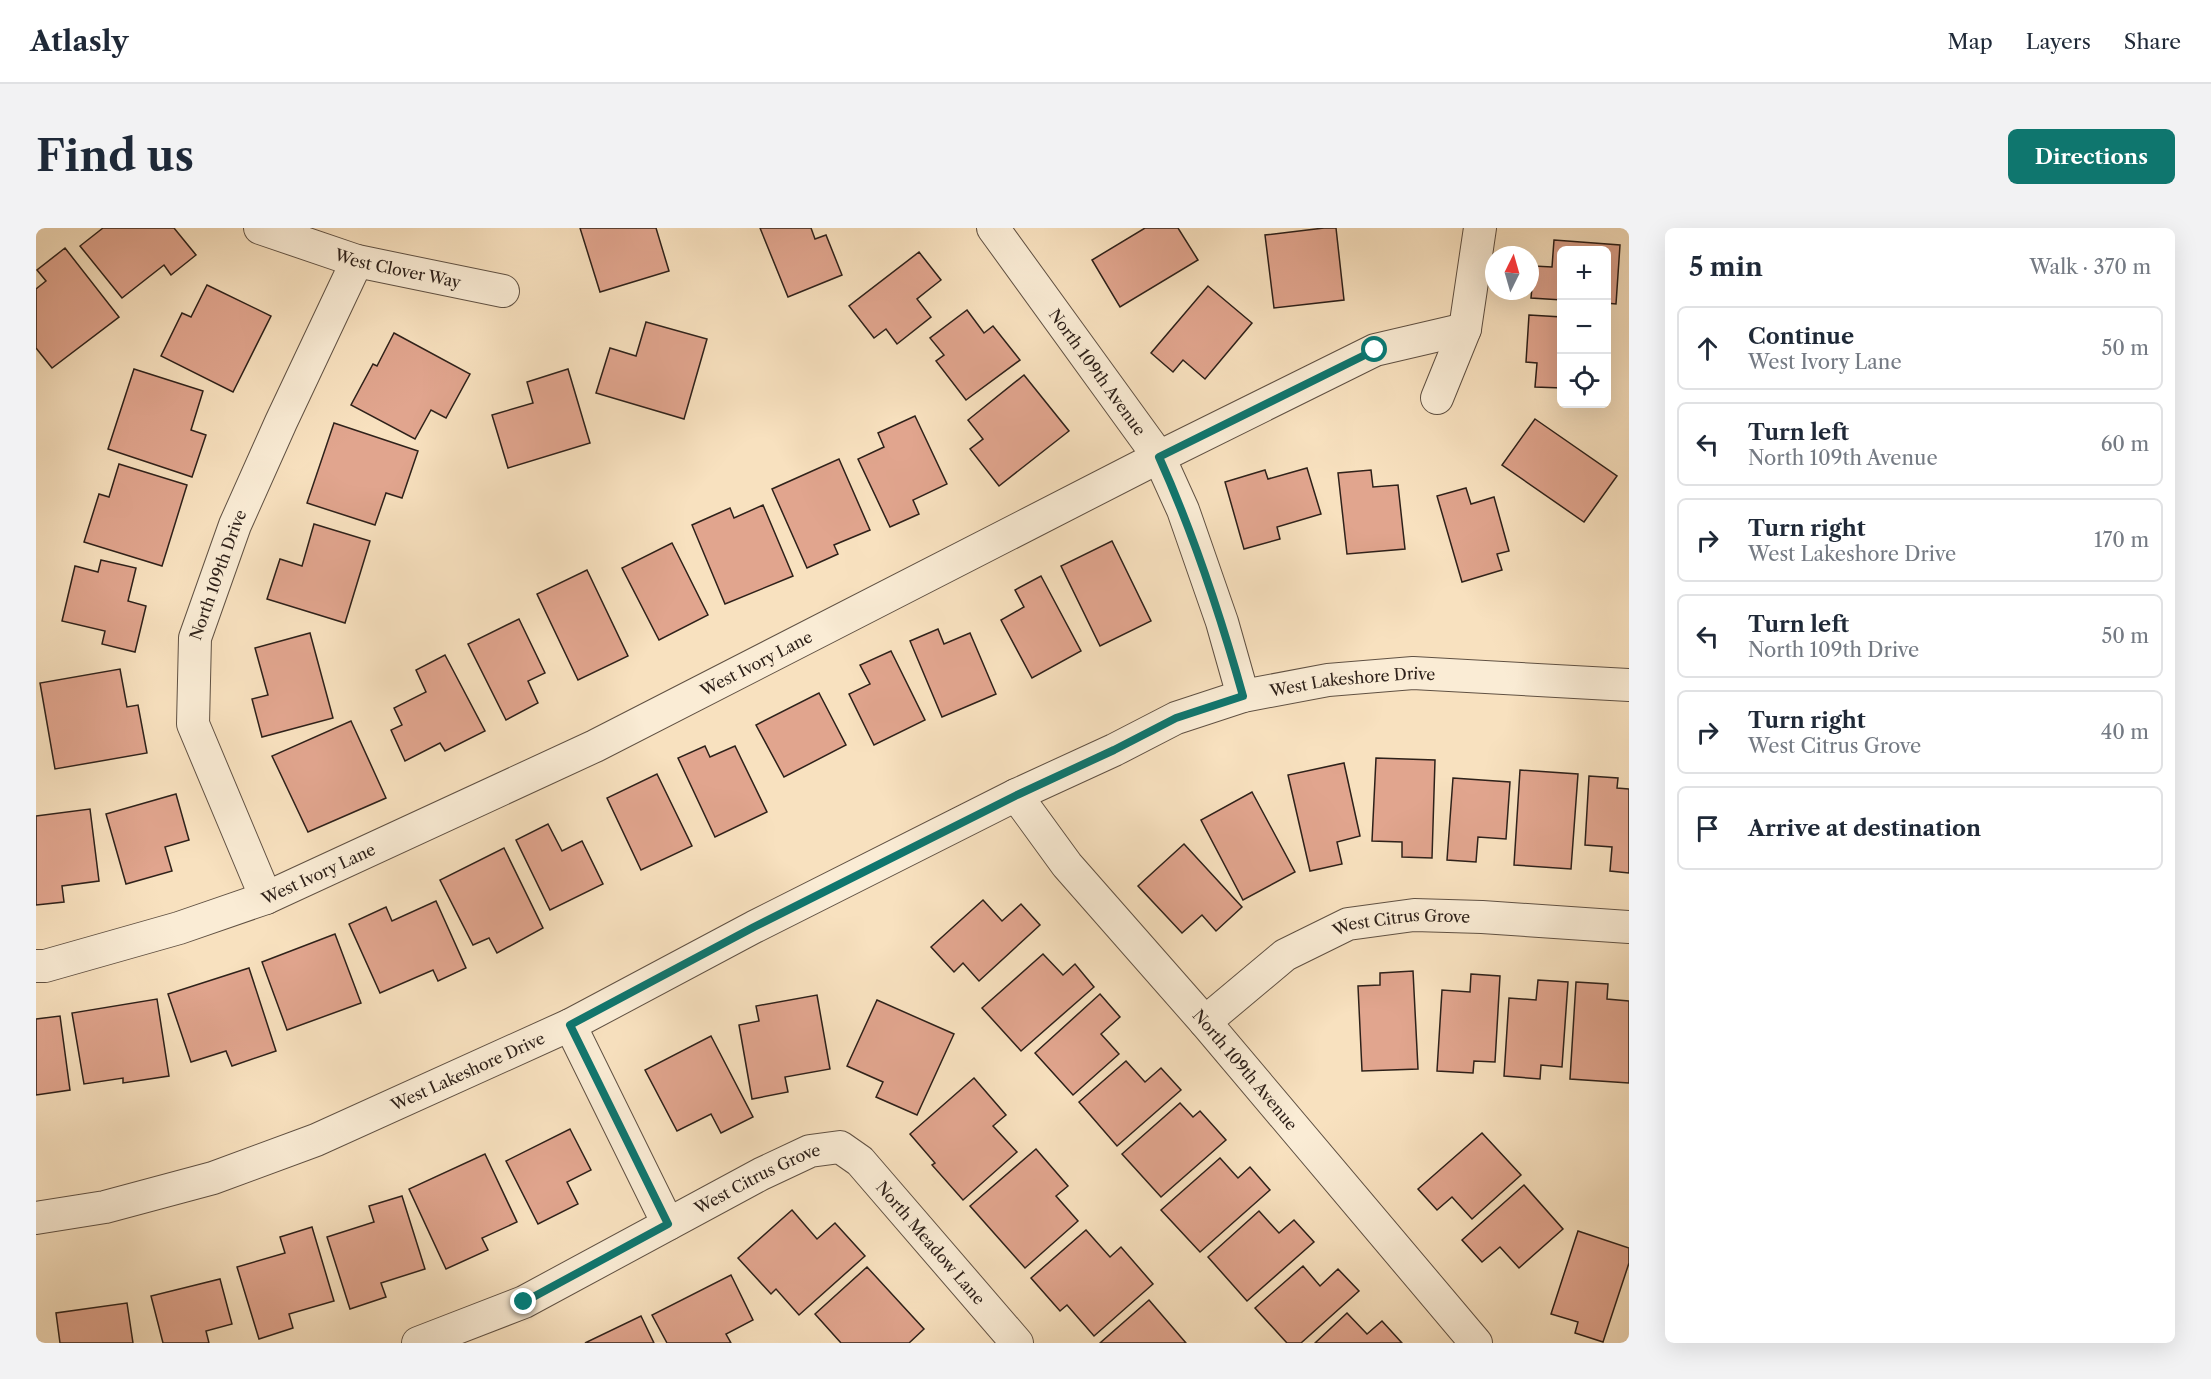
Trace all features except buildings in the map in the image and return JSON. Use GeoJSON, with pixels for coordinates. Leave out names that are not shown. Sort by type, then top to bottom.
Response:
{"type":"FeatureCollection","features":[{"type":"Feature","properties":{"kind":"street","name":"West Clover Way"},"geometry":{"type":"LineString","coordinates":[[260,228],[357,261],[503,291]]}},
{"type":"Feature","properties":{"kind":"street","name":"North 109th Avenue"},"geometry":{"type":"LineString","coordinates":[[993,228],[1159,457],[1183,510],[1222,622],[1243,696]]}},
{"type":"Feature","properties":{"kind":"street"},"geometry":{"type":"LineString","coordinates":[[1437,398],[1466,329],[1480,228]]}},
{"type":"Feature","properties":{"kind":"street","name":"North 109th Drive"},"geometry":{"type":"LineString","coordinates":[[266,898],[194,724],[195,638],[235,525],[357,261]]}},
{"type":"Feature","properties":{"kind":"street","name":"West Ivory Lane"},"geometry":{"type":"LineString","coordinates":[[36,966],[45,966],[179,928],[266,898],[595,746],[1159,457],[1375,350],[1466,329]]}},
{"type":"Feature","properties":{"kind":"street","name":"West Lakeshore Drive"},"geometry":{"type":"LineString","coordinates":[[36,1218],[105,1207],[213,1178],[316,1140],[570,1025],[754,927],[1176,718],[1243,696],[1328,680],[1413,673],[1629,686]]}},
{"type":"Feature","properties":{"kind":"street","name":"North 109th Avenue"},"geometry":{"type":"LineString","coordinates":[[1017,795],[1067,865],[1205,1022],[1476,1343]]}},
{"type":"Feature","properties":{"kind":"street","name":"West Citrus Grove"},"geometry":{"type":"LineString","coordinates":[[1205,1022],[1285,955],[1348,924],[1414,915],[1629,927]]}},
{"type":"Feature","properties":{"kind":"street"},"geometry":{"type":"LineString","coordinates":[[570,1025],[668,1224]]}},
{"type":"Feature","properties":{"kind":"street","name":"West Citrus Grove"},"geometry":{"type":"LineString","coordinates":[[418,1343],[524,1302],[810,1151],[840,1147]]}},
{"type":"Feature","properties":{"kind":"street","name":"North Meadow Lane"},"geometry":{"type":"LineString","coordinates":[[840,1147],[860,1161],[1017,1343]]}},
{"type":"Feature","properties":{"kind":"route"},"geometry":{"type":"LineString","coordinates":[[524,1302],[668,1224],[570,1025],[754,927],[1017,795],[1176,718],[1243,696],[1222,622],[1183,510],[1159,457],[1375,350]]}}]}
